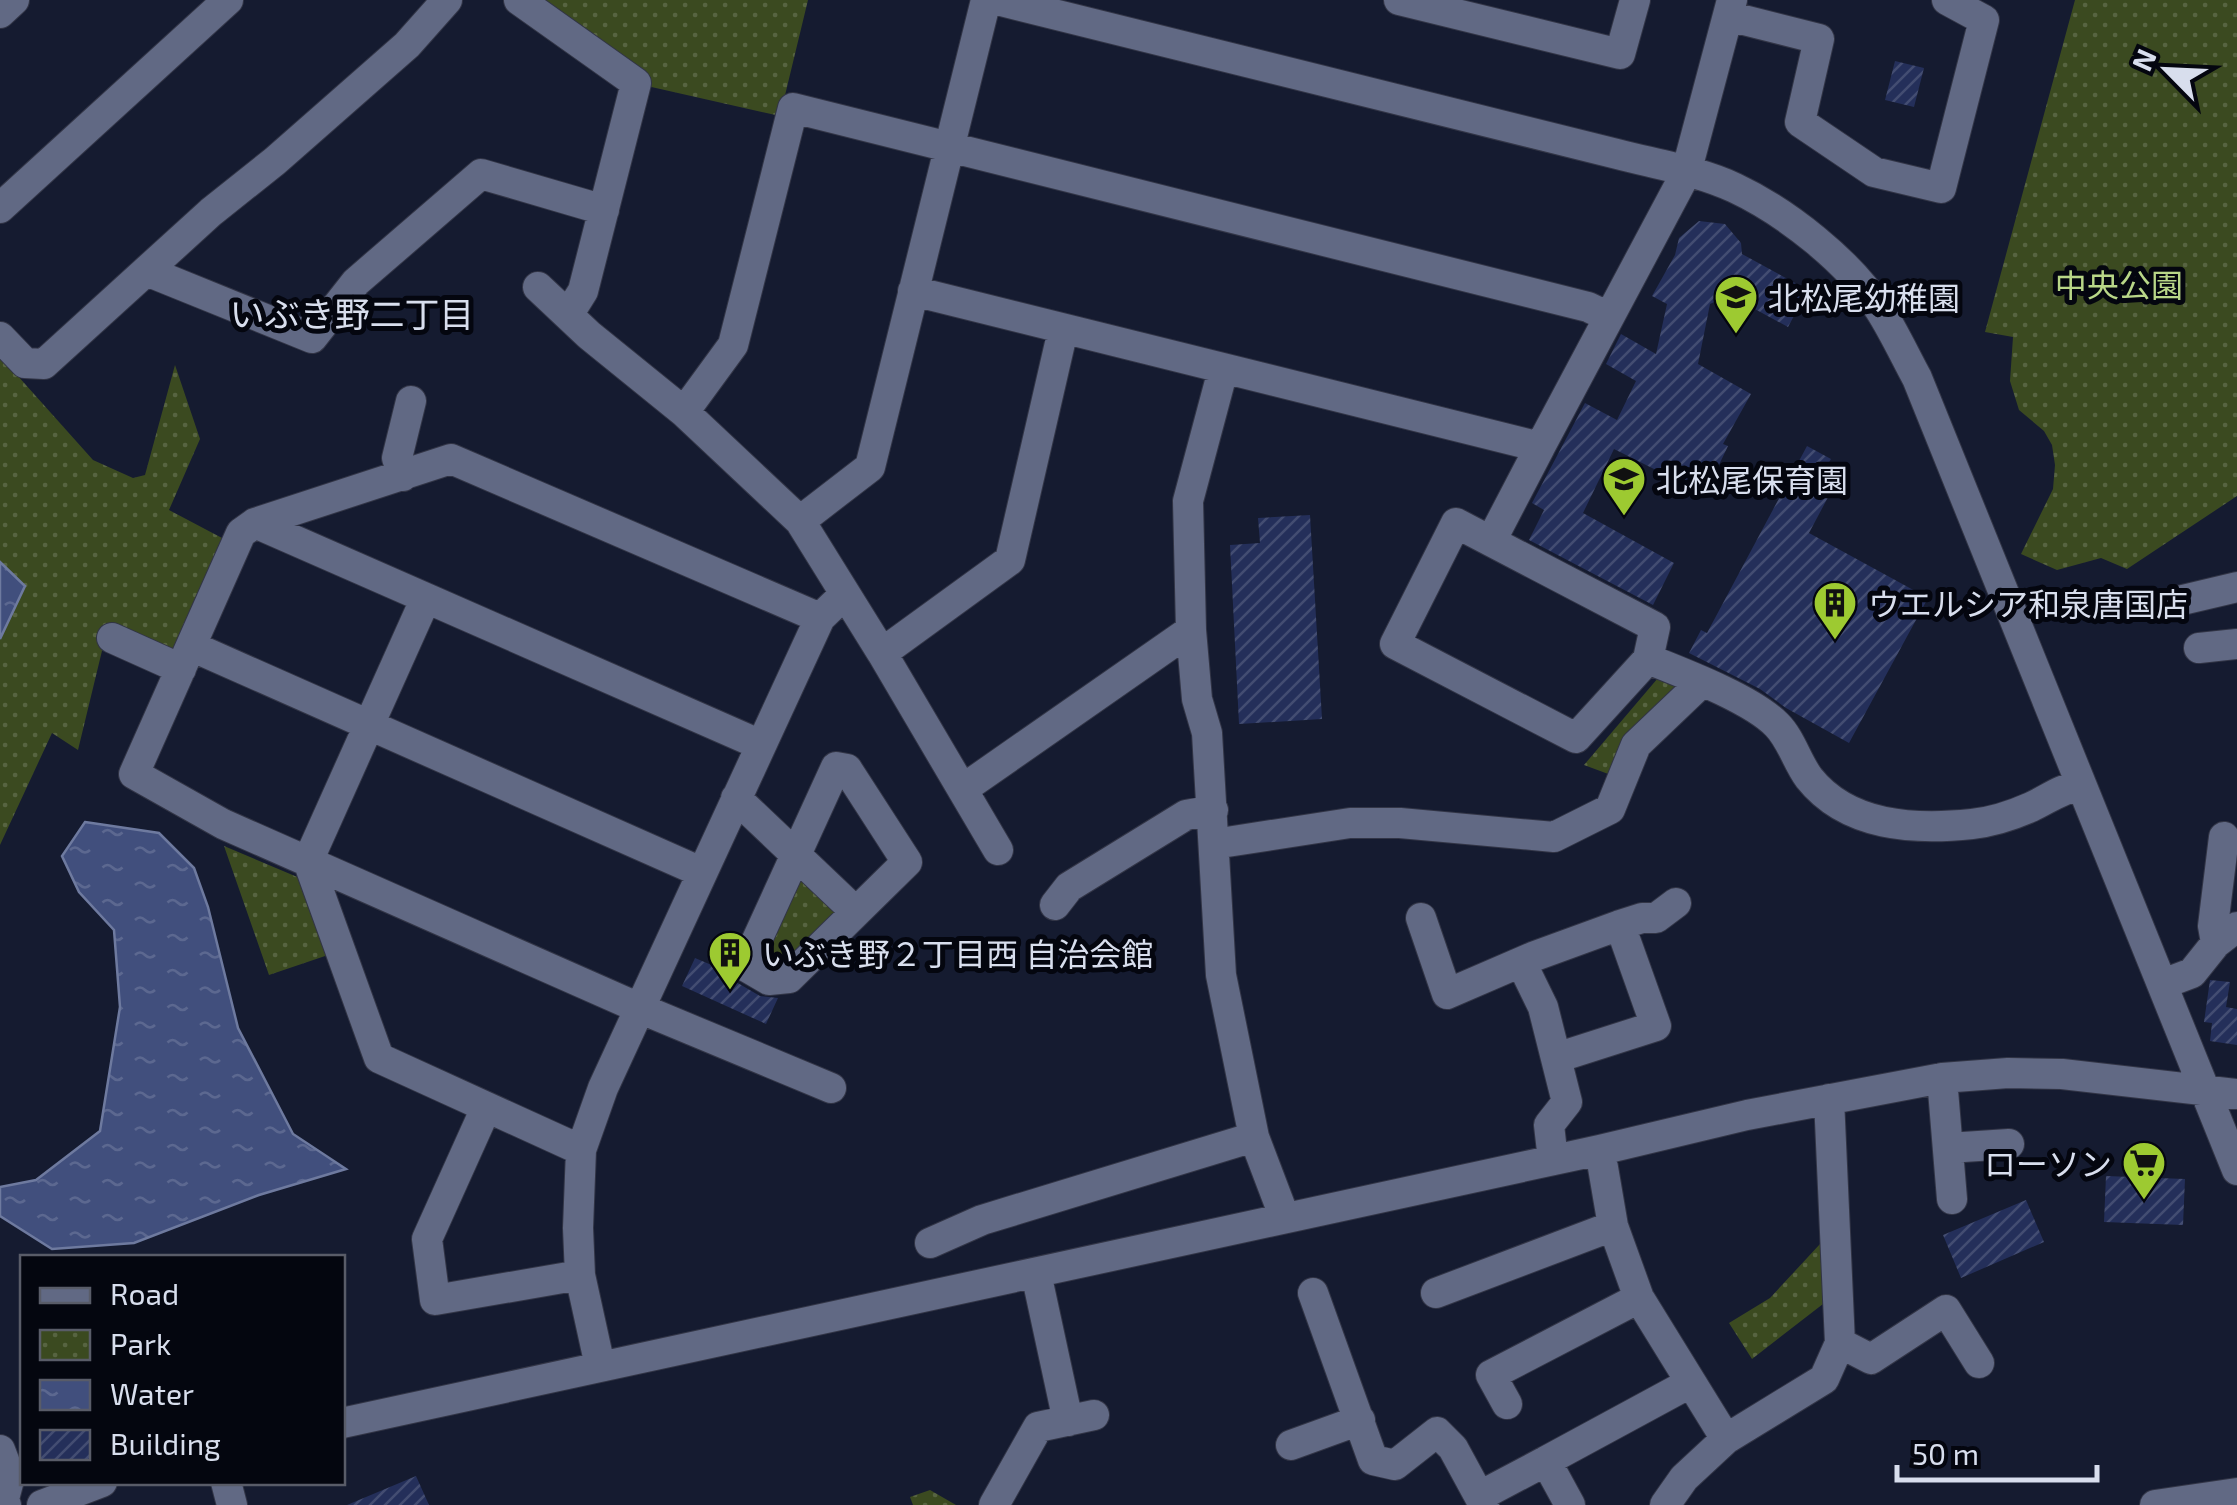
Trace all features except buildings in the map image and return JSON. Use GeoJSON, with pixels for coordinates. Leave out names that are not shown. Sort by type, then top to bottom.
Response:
{"type":"FeatureCollection","features":[{"type":"Feature","properties":{"kind":"street"},"geometry":{"type":"LineString","coordinates":[[0,13],[14,0]]}},
{"type":"Feature","properties":{"kind":"street"},"geometry":{"type":"LineString","coordinates":[[0,208],[228,0]]}},
{"type":"Feature","properties":{"kind":"street"},"geometry":{"type":"LineString","coordinates":[[0,337],[25,363],[44,364],[211,212],[408,45],[447,0]]}},
{"type":"Feature","properties":{"kind":"street"},"geometry":{"type":"LineString","coordinates":[[519,0],[636,83],[583,291],[568,315]]}},
{"type":"Feature","properties":{"kind":"street"},"geometry":{"type":"LineString","coordinates":[[800,521],[870,467],[986,0]]}},
{"type":"Feature","properties":{"kind":"street"},"geometry":{"type":"LineString","coordinates":[[997,0],[1733,187],[1787,218],[1828,252],[1878,307],[1917,378],[2237,1170]]}},
{"type":"Feature","properties":{"kind":"street"},"geometry":{"type":"LineString","coordinates":[[1399,0],[1620,54],[1634,0]]}},
{"type":"Feature","properties":{"kind":"street"},"geometry":{"type":"LineString","coordinates":[[1491,540],[1686,173],[1730,8],[1818,39],[1800,122],[1874,172],[1941,188],[1984,20],[1947,0]]}},
{"type":"Feature","properties":{"kind":"street"},"geometry":{"type":"LineString","coordinates":[[684,412],[733,345],[793,108],[1569,302],[1609,317]]}},
{"type":"Feature","properties":{"kind":"street"},"geometry":{"type":"LineString","coordinates":[[148,272],[312,338],[356,282],[481,174],[604,210]]}},
{"type":"Feature","properties":{"kind":"street"},"geometry":{"type":"LineString","coordinates":[[538,287],[684,412],[800,521],[998,850]]}},
{"type":"Feature","properties":{"kind":"street"},"geometry":{"type":"LineString","coordinates":[[913,291],[1540,447]]}},
{"type":"Feature","properties":{"kind":"street"},"geometry":{"type":"LineString","coordinates":[[882,652],[1010,560],[1063,330]]}},
{"type":"Feature","properties":{"kind":"street"},"geometry":{"type":"LineString","coordinates":[[1223,370],[1188,501],[1191,630],[1197,699],[1207,733],[1221,974],[1254,1137],[1284,1216]]}},
{"type":"Feature","properties":{"kind":"street"},"geometry":{"type":"LineString","coordinates":[[403,476],[398,458],[411,401]]}},
{"type":"Feature","properties":{"kind":"street"},"geometry":{"type":"LineString","coordinates":[[820,618],[451,459],[255,523],[241,533],[134,774],[223,824],[639,1008],[831,1088]]}},
{"type":"Feature","properties":{"kind":"street"},"geometry":{"type":"LineString","coordinates":[[255,523],[760,744]]}},
{"type":"Feature","properties":{"kind":"street"},"geometry":{"type":"LineString","coordinates":[[1456,523],[1655,627],[1648,659],[1576,738],[1395,644],[1456,523]]}},
{"type":"Feature","properties":{"kind":"street"},"geometry":{"type":"LineString","coordinates":[[2174,602],[2237,587]]}},
{"type":"Feature","properties":{"kind":"street"},"geometry":{"type":"LineString","coordinates":[[600,1366],[580,1276],[580,1150],[639,1008],[820,618],[845,594]]}},
{"type":"Feature","properties":{"kind":"street"},"geometry":{"type":"LineString","coordinates":[[425,600],[308,861],[379,1058],[580,1150]]}},
{"type":"Feature","properties":{"kind":"street"},"geometry":{"type":"LineString","coordinates":[[963,789],[1191,630]]}},
{"type":"Feature","properties":{"kind":"street"},"geometry":{"type":"LineString","coordinates":[[112,638],[186,657],[368,725],[701,872]]}},
{"type":"Feature","properties":{"kind":"street"},"geometry":{"type":"LineString","coordinates":[[2199,648],[2237,644]]}},
{"type":"Feature","properties":{"kind":"street"},"geometry":{"type":"LineString","coordinates":[[1648,659],[1758,710],[1780,727],[1809,777],[1828,799],[1882,823],[1976,823],[2030,808],[2066,788],[2080,785]]}},
{"type":"Feature","properties":{"kind":"street"},"geometry":{"type":"LineString","coordinates":[[1214,844],[1350,823],[1400,823],[1554,837],[1610,809],[1636,746],[1702,683]]}},
{"type":"Feature","properties":{"kind":"street"},"geometry":{"type":"LineString","coordinates":[[836,766],[847,769],[906,862],[789,978],[769,980],[745,966],[795,856],[836,766]]}},
{"type":"Feature","properties":{"kind":"street"},"geometry":{"type":"LineString","coordinates":[[736,798],[856,912]]}},
{"type":"Feature","properties":{"kind":"street"},"geometry":{"type":"LineString","coordinates":[[1055,905],[1080,864],[1186,816],[1213,810]]}},
{"type":"Feature","properties":{"kind":"street"},"geometry":{"type":"LineString","coordinates":[[2163,984],[2192,973],[2227,935],[2213,926],[2213,853]]}},
{"type":"Feature","properties":{"kind":"street"},"geometry":{"type":"LineString","coordinates":[[1435,932],[1435,999],[1535,956],[1642,918],[1656,918],[1676,903]]}},
{"type":"Feature","properties":{"kind":"street"},"geometry":{"type":"LineString","coordinates":[[1556,1058],[1670,1021],[1620,925]]}},
{"type":"Feature","properties":{"kind":"street"},"geometry":{"type":"LineString","coordinates":[[1522,964],[1543,1007],[1567,1102],[1549,1125],[1554,1160]]}},
{"type":"Feature","properties":{"kind":"street"},"geometry":{"type":"LineString","coordinates":[[345,1421],[1600,1150],[1747,1114],[1942,1078],[2062,1074],[2237,1094]]}},
{"type":"Feature","properties":{"kind":"street"},"geometry":{"type":"LineString","coordinates":[[1942,1078],[1952,1199]]}},
{"type":"Feature","properties":{"kind":"street"},"geometry":{"type":"LineString","coordinates":[[1665,1505],[1689,1492],[1726,1438],[1824,1379],[1840,1343],[1828,1099]]}},
{"type":"Feature","properties":{"kind":"street"},"geometry":{"type":"LineString","coordinates":[[486,1108],[427,1239],[435,1300],[580,1276]]}},
{"type":"Feature","properties":{"kind":"street"},"geometry":{"type":"LineString","coordinates":[[930,1243],[978,1209],[1125,1164],[1254,1137]]}},
{"type":"Feature","properties":{"kind":"street"},"geometry":{"type":"LineString","coordinates":[[1948,1148],[2009,1144]]}},
{"type":"Feature","properties":{"kind":"street"},"geometry":{"type":"LineString","coordinates":[[1600,1150],[1613,1226],[1639,1298],[1726,1438]]}},
{"type":"Feature","properties":{"kind":"street"},"geometry":{"type":"LineString","coordinates":[[1436,1294],[1494,1285],[1613,1226]]}},
{"type":"Feature","properties":{"kind":"street"},"geometry":{"type":"LineString","coordinates":[[994,1505],[1038,1427],[1081,1419],[1036,1273]]}},
{"type":"Feature","properties":{"kind":"street"},"geometry":{"type":"LineString","coordinates":[[1313,1293],[1309,1327],[1360,1420],[1379,1475],[1436,1432],[1453,1448],[1482,1500],[1690,1383]]}},
{"type":"Feature","properties":{"kind":"street"},"geometry":{"type":"LineString","coordinates":[[1507,1404],[1484,1363],[1639,1298]]}},
{"type":"Feature","properties":{"kind":"street"},"geometry":{"type":"LineString","coordinates":[[1840,1343],[1871,1359],[1916,1312],[1946,1310],[1979,1363]]}},
{"type":"Feature","properties":{"kind":"street"},"geometry":{"type":"LineString","coordinates":[[1291,1445],[1360,1420]]}},
{"type":"Feature","properties":{"kind":"street"},"geometry":{"type":"LineString","coordinates":[[0,1450],[10,1476],[6,1505]]}},
{"type":"Feature","properties":{"kind":"street"},"geometry":{"type":"LineString","coordinates":[[1546,1462],[1570,1505]]}},
{"type":"Feature","properties":{"kind":"street"},"geometry":{"type":"LineString","coordinates":[[42,1505],[94,1485]]}},
{"type":"Feature","properties":{"kind":"street"},"geometry":{"type":"LineString","coordinates":[[2155,1505],[2237,1493]]}},
{"type":"Feature","properties":{"kind":"green space"},"geometry":{"type":"Polygon","coordinates":[[[545,0],[808,0],[780,116],[647,86],[649,76],[545,0]]]}},
{"type":"Feature","properties":{"kind":"green space","name":"中央公園"},"geometry":{"type":"Polygon","coordinates":[[[2075,0],[2237,0],[2237,496],[2127,569],[2101,558],[2057,570],[2021,554],[2053,489],[2052,445],[2044,431],[2019,410],[2010,381],[2013,337],[1985,332],[2075,0]]]}},
{"type":"Feature","properties":{"kind":"green space"},"geometry":{"type":"Polygon","coordinates":[[[0,356],[93,460],[133,478],[145,475],[175,365],[200,439],[169,510],[222,538],[173,650],[108,626],[78,750],[52,733],[0,845],[0,356]]]}},
{"type":"Feature","properties":{"kind":"green space"},"geometry":{"type":"Polygon","coordinates":[[[1658,678],[1676,680],[1679,693],[1611,775],[1584,765],[1658,678]]]}},
{"type":"Feature","properties":{"kind":"green space"},"geometry":{"type":"Polygon","coordinates":[[[224,846],[302,879],[331,954],[269,975],[224,846]]]}},
{"type":"Feature","properties":{"kind":"green space"},"geometry":{"type":"Polygon","coordinates":[[[794,878],[809,882],[822,892],[837,919],[787,968],[762,963],[794,878]]]}},
{"type":"Feature","properties":{"kind":"green space"},"geometry":{"type":"Polygon","coordinates":[[[1820,1244],[1823,1304],[1752,1359],[1729,1323],[1770,1298],[1820,1244]]]}},
{"type":"Feature","properties":{"kind":"green space"},"geometry":{"type":"Polygon","coordinates":[[[930,1490],[956,1505],[913,1505],[910,1497],[930,1490]]]}},
{"type":"Feature","properties":{"kind":"water"},"geometry":{"type":"Polygon","coordinates":[[[0,562],[25,586],[0,639],[0,562]]]}},
{"type":"Feature","properties":{"kind":"water"},"geometry":{"type":"Polygon","coordinates":[[[85,822],[159,833],[194,868],[208,907],[238,1028],[293,1134],[346,1169],[259,1195],[134,1243],[52,1249],[0,1216],[0,1187],[36,1180],[100,1131],[120,1007],[114,930],[79,892],[62,856],[85,822]]]}},
{"type":"Feature","properties":{"kind":"place","name":"北松尾幼稚園"},"geometry":{"type":"Point","coordinates":[1736,335]}},
{"type":"Feature","properties":{"kind":"place","name":"北松尾保育園"},"geometry":{"type":"Point","coordinates":[1624,517]}},
{"type":"Feature","properties":{"kind":"place","name":"ウエルシア和泉唐国店"},"geometry":{"type":"Point","coordinates":[1835,641]}},
{"type":"Feature","properties":{"kind":"place","name":"いぶき野２丁目西 自治会館"},"geometry":{"type":"Point","coordinates":[730,991]}},
{"type":"Feature","properties":{"kind":"place","name":"ローソン"},"geometry":{"type":"Point","coordinates":[2144,1201]}},
{"type":"Feature","properties":{"kind":"district","name":"いぶき野二丁目"},"geometry":{"type":"Point","coordinates":[352,313]}}]}
